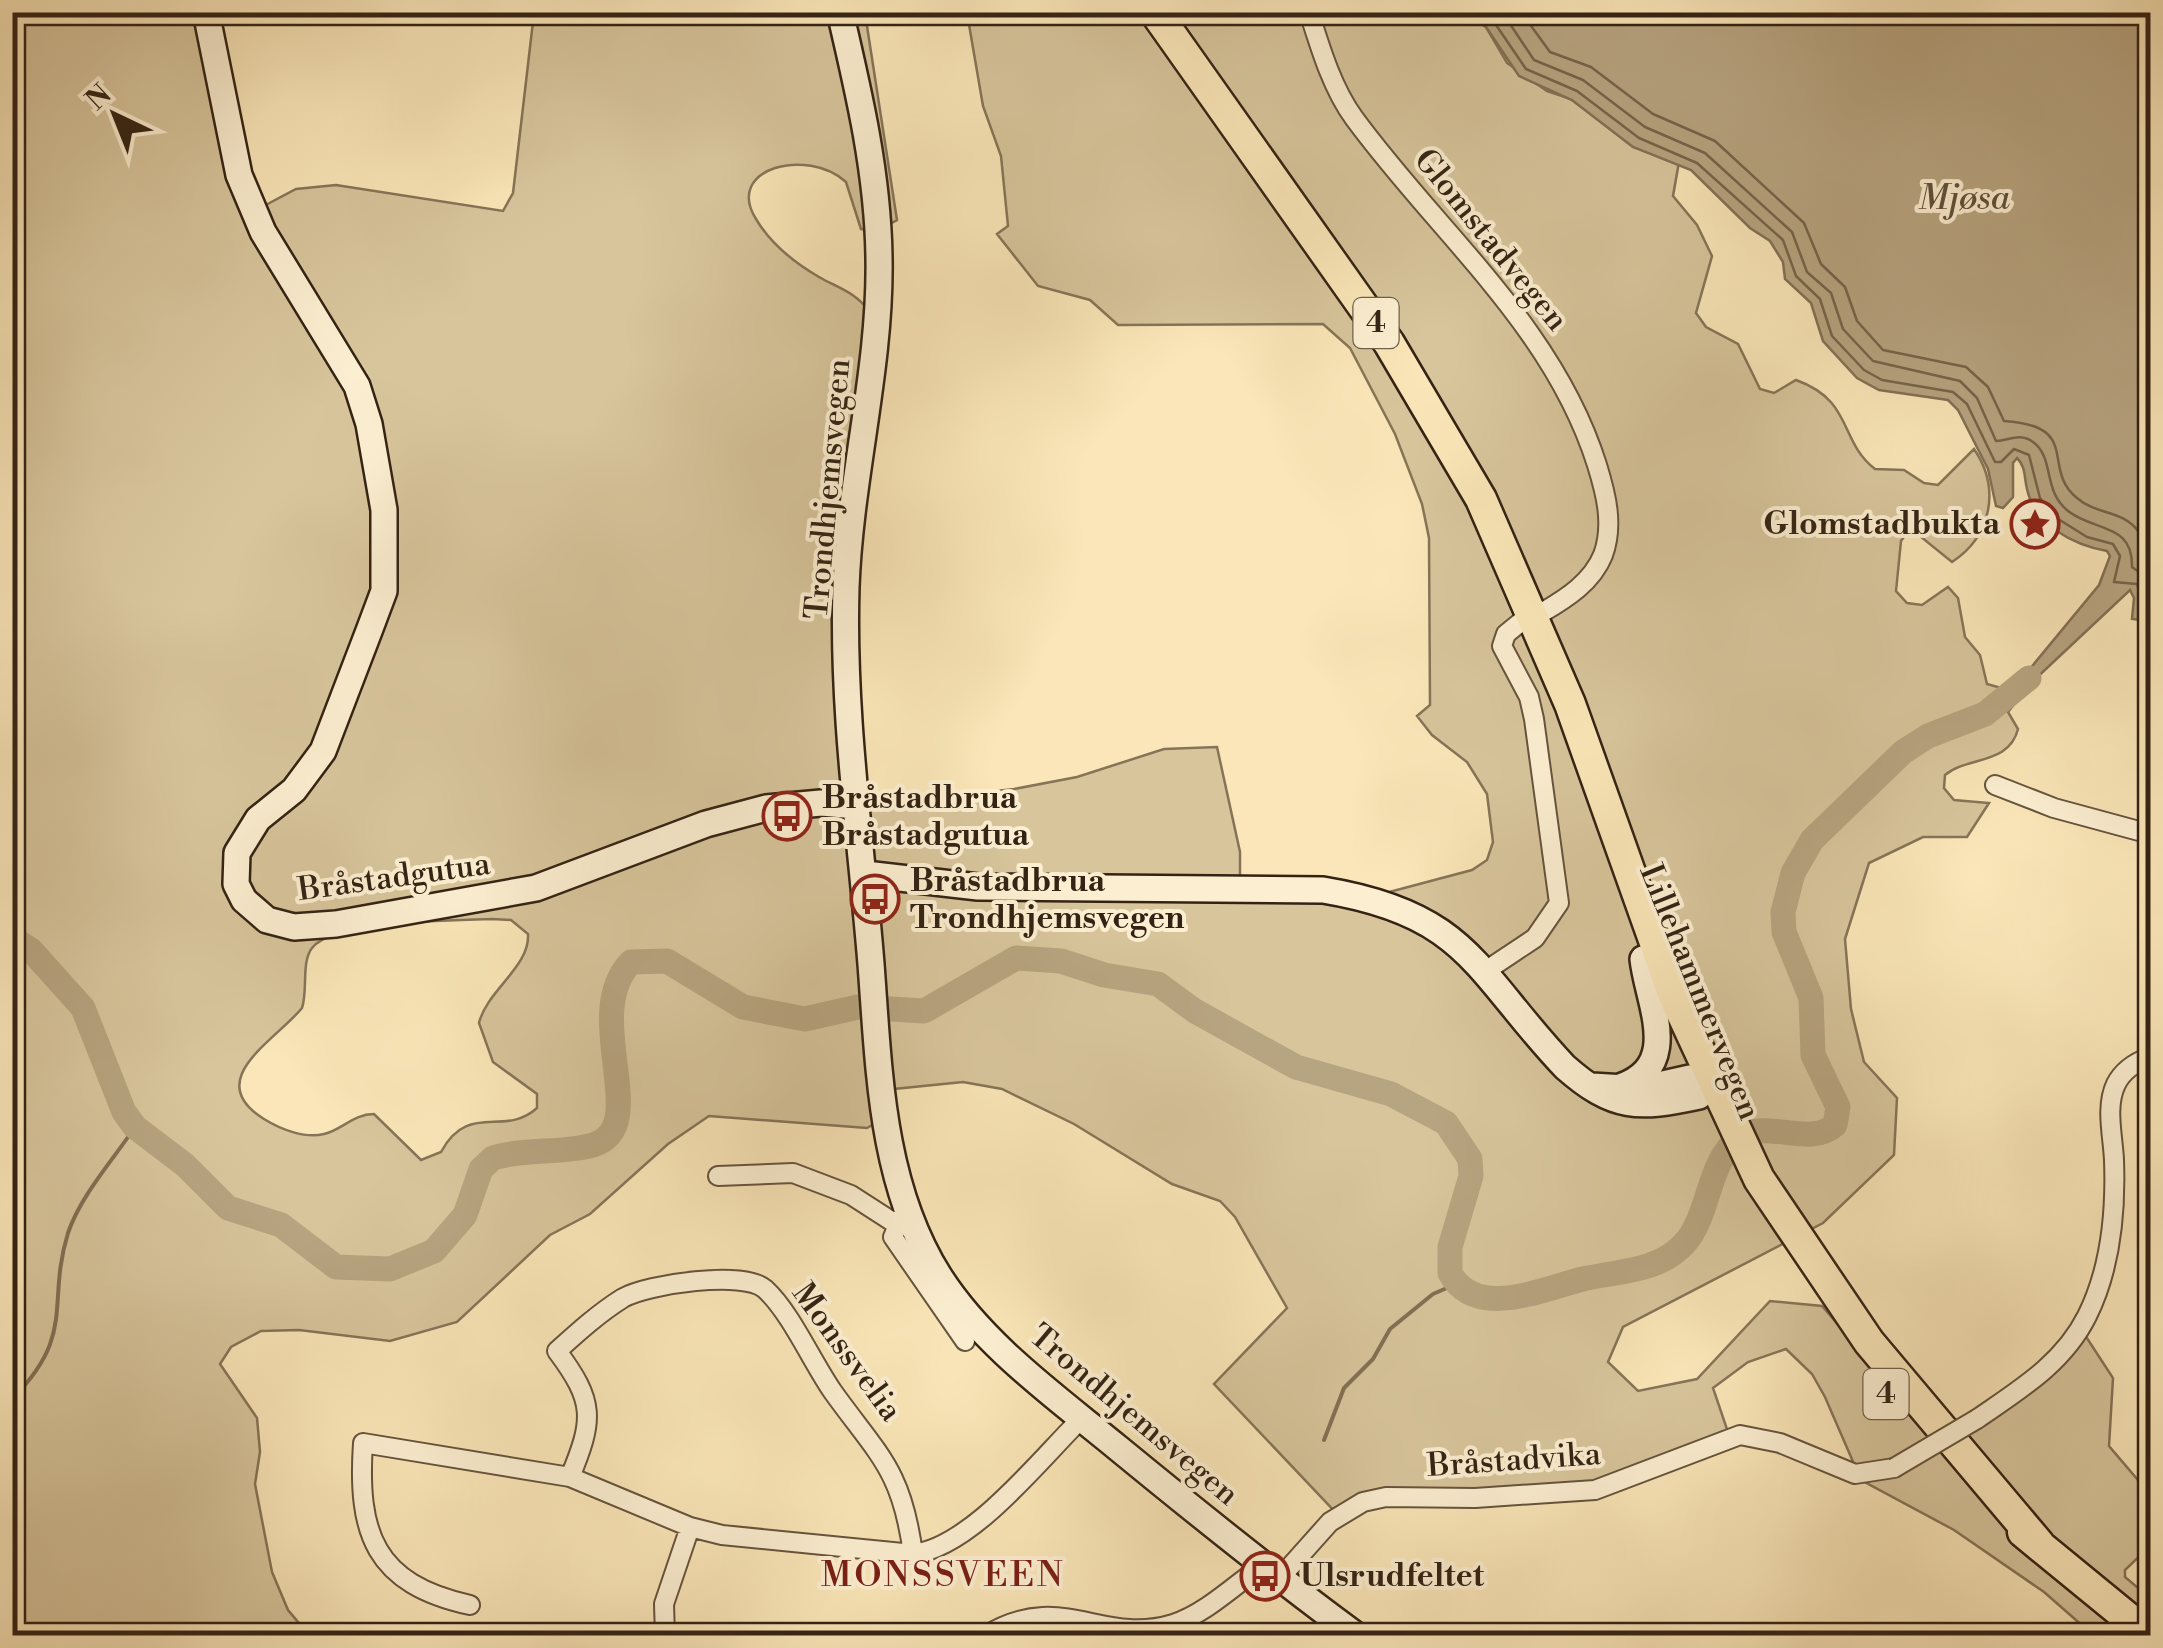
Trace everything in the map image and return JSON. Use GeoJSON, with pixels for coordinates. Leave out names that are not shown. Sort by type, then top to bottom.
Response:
{"type":"FeatureCollection","features":[{"type":"Feature","properties":{"kind":"highway","name":"Lillehammervegen"},"geometry":{"type":"LineString","coordinates":[[1155,12],[1421,393],[1482,500],[1570,704],[1706,1096]]}},
{"type":"Feature","properties":{"kind":"highway","name":"Lillehammervegen"},"geometry":{"type":"LineString","coordinates":[[1550,661],[1561,710],[1643,959],[1706,1096],[1770,1213],[1897,1380],[2039,1544],[2150,1636]]}},
{"type":"Feature","properties":{"kind":"main road","name":"Bråstadgutua"},"geometry":{"type":"LineString","coordinates":[[206,12],[239,175],[263,232],[357,386],[369,424],[384,510],[384,590],[370,631],[322,751],[294,790],[258,819],[238,853],[236,884],[244,900],[267,920],[294,927],[336,924],[536,888],[706,824],[766,808],[810,803],[857,806]]}},
{"type":"Feature","properties":{"kind":"main road","name":"Trondhjemsvegen"},"geometry":{"type":"LineString","coordinates":[[840,12],[872,161],[880,260],[877,319],[846,588],[857,806],[880,1078],[902,1217],[940,1276],[981,1328],[1082,1418],[1357,1636]]}},
{"type":"Feature","properties":{"kind":"main road"},"geometry":{"type":"LineString","coordinates":[[865,874],[978,888],[1323,890],[1369,898],[1404,910],[1462,946],[1487,970],[1557,1058],[1614,1101],[1648,1107],[1706,1096]]}},
{"type":"Feature","properties":{"kind":"main road"},"geometry":{"type":"LineString","coordinates":[[1620,1087],[1651,1066],[1660,1038],[1643,959]]}},
{"type":"Feature","properties":{"kind":"main road"},"geometry":{"type":"LineString","coordinates":[[1592,1086],[1706,1096]]}},
{"type":"Feature","properties":{"kind":"street","name":"Glomstadvegen"},"geometry":{"type":"LineString","coordinates":[[1309,12],[1351,114],[1481,268],[1552,362],[1591,446],[1609,514],[1602,556],[1572,594],[1543,612]]}},
{"type":"Feature","properties":{"kind":"street"},"geometry":{"type":"LineString","coordinates":[[1487,970],[1535,938],[1551,921],[1559,902],[1534,719],[1529,698],[1502,646],[1506,634],[1522,621]]}},
{"type":"Feature","properties":{"kind":"street"},"geometry":{"type":"LineString","coordinates":[[1995,785],[2054,808],[2150,834]]}},
{"type":"Feature","properties":{"kind":"street","name":"Bråstadvika"},"geometry":{"type":"LineString","coordinates":[[1188,1627],[1272,1571],[1330,1522],[1363,1502],[1595,1490],[1740,1436],[1780,1443],[1855,1474],[1894,1468],[1977,1419],[2041,1374],[2076,1336],[2088,1314],[2114,1215],[2110,1108],[2115,1085],[2127,1068],[2150,1057]]}},
{"type":"Feature","properties":{"kind":"street"},"geometry":{"type":"LineString","coordinates":[[718,1176],[792,1173],[902,1217]]}},
{"type":"Feature","properties":{"kind":"street","name":"Trondhjemsvegen"},"geometry":{"type":"LineString","coordinates":[[902,1217],[893,1237],[965,1341]]}},
{"type":"Feature","properties":{"kind":"street","name":"Monssvelia"},"geometry":{"type":"LineString","coordinates":[[570,1477],[586,1437],[588,1406],[584,1386],[557,1351],[628,1296],[741,1278],[763,1287],[808,1357],[889,1463],[902,1492],[913,1554]]}},
{"type":"Feature","properties":{"kind":"street"},"geometry":{"type":"LineString","coordinates":[[470,1606],[426,1592],[393,1569],[377,1550],[363,1514],[363,1443],[570,1477],[690,1527],[815,1547],[913,1554],[930,1552],[979,1519],[1082,1418]]}},
{"type":"Feature","properties":{"kind":"street"},"geometry":{"type":"LineString","coordinates":[[665,1636],[664,1604],[690,1527]]}},
{"type":"Feature","properties":{"kind":"street"},"geometry":{"type":"LineString","coordinates":[[985,1636],[1029,1615],[1050,1614],[1137,1630],[1188,1627]]}},
{"type":"Feature","properties":{"kind":"shaded area"},"geometry":{"type":"Polygon","coordinates":[[[12,13],[203,13],[260,208],[296,189],[336,185],[503,211],[513,193],[534,13],[865,13],[897,220],[877,231],[861,229],[846,182],[830,171],[811,166],[774,168],[751,187],[749,201],[762,228],[784,252],[852,295],[869,311],[853,538],[861,795],[933,798],[1014,789],[1077,777],[1164,749],[1217,747],[1240,852],[1240,876],[1246,881],[1378,895],[1472,870],[1487,860],[1493,842],[1487,794],[1467,762],[1432,735],[1417,716],[1430,705],[1429,538],[1422,504],[1395,434],[1350,348],[1323,324],[1118,325],[1090,300],[1038,286],[997,234],[1008,226],[1001,156],[983,106],[967,13],[1463,13],[1486,27],[1507,63],[1547,91],[1571,99],[1633,147],[1679,162],[1673,196],[1697,225],[1712,256],[1696,313],[1706,327],[1738,344],[1760,389],[1774,393],[1796,380],[1815,389],[1837,410],[1855,446],[1875,469],[1904,470],[1924,483],[1938,485],[1974,449],[1989,494],[1984,524],[1966,551],[1952,562],[1915,532],[1906,534],[1901,541],[1896,591],[1907,603],[1922,605],[1948,587],[1958,598],[1965,637],[1980,655],[1987,684],[2001,688],[2024,676],[2032,682],[2008,712],[2018,729],[2006,749],[1945,775],[1944,788],[1954,800],[1989,803],[1967,837],[1923,837],[1869,863],[1845,939],[1851,1009],[1864,1062],[1897,1098],[1894,1155],[1823,1223],[1623,1327],[1608,1362],[1638,1391],[1697,1379],[1770,1301],[1822,1306],[1937,1439],[2083,1332],[2113,1378],[2109,1446],[2138,1480],[2150,1476],[2150,1546],[2125,1570],[2125,1577],[2150,1598],[2150,1635],[2093,1635],[2044,1592],[1954,1530],[1861,1480],[1812,1374],[1786,1349],[1748,1362],[1713,1388],[1730,1438],[1611,1488],[1402,1492],[1340,1517],[1214,1384],[1287,1308],[1235,1217],[1220,1201],[1172,1184],[1074,1124],[1002,1089],[963,1082],[884,1090],[874,1124],[867,1128],[709,1116],[668,1144],[590,1214],[550,1235],[457,1322],[390,1341],[299,1330],[261,1331],[231,1347],[220,1364],[257,1418],[260,1452],[255,1484],[272,1572],[288,1610],[309,1635],[13,1635],[12,13]],[[511,920],[396,924],[324,939],[309,954],[302,1008],[249,1061],[241,1075],[240,1090],[246,1104],[277,1126],[309,1135],[330,1132],[374,1114],[421,1160],[441,1152],[463,1128],[512,1120],[537,1108],[537,1094],[493,1062],[479,1023],[527,946],[528,934],[511,920]]]}},
{"type":"Feature","properties":{"kind":"water","name":"Mjøsa"},"geometry":{"type":"Polygon","coordinates":[[[1463,13],[2150,13],[2150,621],[2132,619],[2134,598],[2130,590],[2032,682],[2024,676],[2099,585],[2110,556],[2107,551],[2081,544],[2047,523],[2031,502],[2017,458],[2013,463],[2013,497],[2003,508],[1996,506],[1988,469],[1958,410],[1948,400],[1879,390],[1857,378],[1823,341],[1811,303],[1785,279],[1783,262],[1770,241],[1750,228],[1691,170],[1633,147],[1572,100],[1519,76],[1486,27],[1463,13]]]}},
{"type":"Feature","properties":{"kind":"waterway"},"geometry":{"type":"LineString","coordinates":[[12,938],[31,950],[83,1008],[124,1112],[135,1127],[185,1165],[228,1208],[281,1225],[336,1267],[390,1269],[434,1251],[465,1215],[481,1169],[493,1158],[581,1148],[610,1134],[617,1116],[618,1093],[612,1011],[617,985],[631,962],[667,961],[743,1007],[805,1019],[858,1007],[924,1011],[1016,958],[1061,961],[1104,975],[1158,984],[1195,1011],[1296,1067],[1391,1094],[1446,1123],[1470,1159],[1471,1176],[1450,1247],[1450,1273],[1476,1295],[1512,1297],[1661,1261],[1692,1233],[1720,1161],[1739,1138],[1762,1131],[1813,1134],[1835,1125],[1838,1107],[1813,1055],[1811,998],[1784,932],[1783,912],[1793,873],[1812,840],[1903,752],[1928,736],[1985,714],[2029,678]]}},
{"type":"Feature","properties":{"kind":"waterway"},"geometry":{"type":"LineString","coordinates":[[12,1399],[45,1356],[52,1337],[62,1258],[74,1219],[135,1127]]}},
{"type":"Feature","properties":{"kind":"waterway"},"geometry":{"type":"LineString","coordinates":[[1324,1440],[1344,1388],[1373,1359],[1390,1329],[1433,1294],[1456,1284]]}},
{"type":"Feature","properties":{"kind":"waterway"},"geometry":{"type":"LineString","coordinates":[[1177,1636],[1180,1632]]}},
{"type":"Feature","properties":{"kind":"place","name":"Glomstadbukta"},"geometry":{"type":"Point","coordinates":[2035,524]}},
{"type":"Feature","properties":{"kind":"place","name":"Bråstadbrua Bråstadgutua"},"geometry":{"type":"Point","coordinates":[787,816]}},
{"type":"Feature","properties":{"kind":"place","name":"Bråstadbrua Trondhjemsvegen"},"geometry":{"type":"Point","coordinates":[875,899]}},
{"type":"Feature","properties":{"kind":"place","name":"Ulsrudfeltet"},"geometry":{"type":"Point","coordinates":[1265,1576]}},
{"type":"Feature","properties":{"kind":"district","name":"MONSSVEEN"},"geometry":{"type":"Point","coordinates":[943,1575]}}]}
